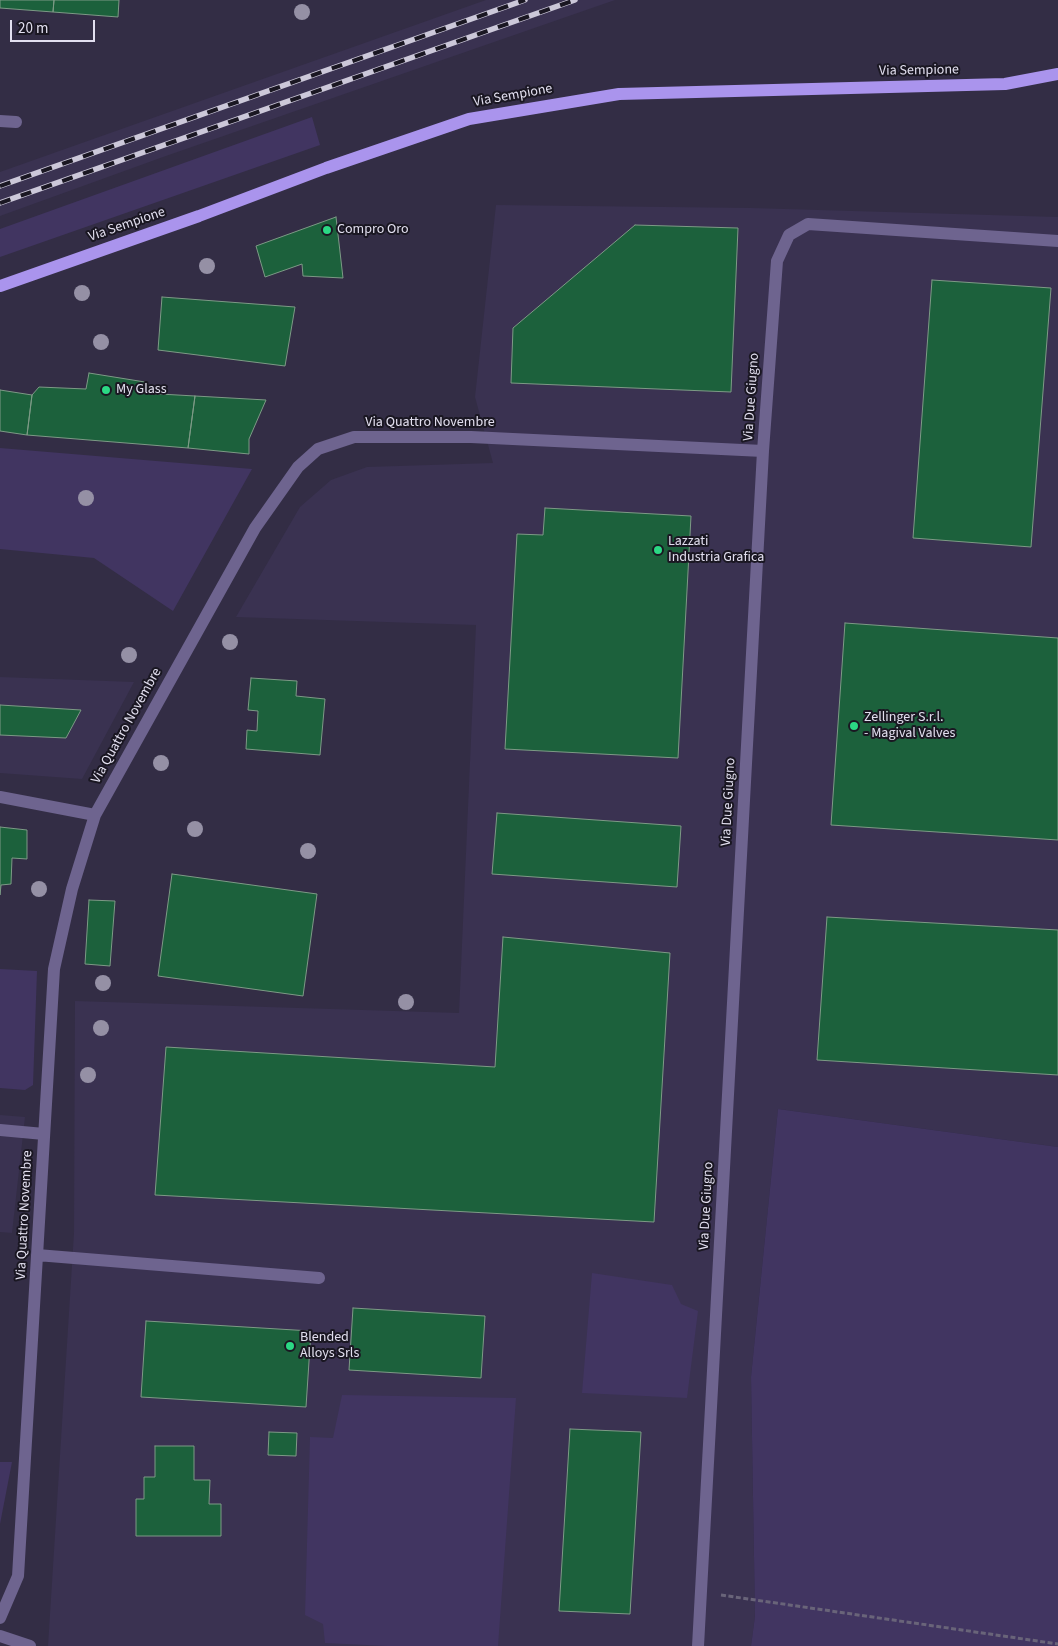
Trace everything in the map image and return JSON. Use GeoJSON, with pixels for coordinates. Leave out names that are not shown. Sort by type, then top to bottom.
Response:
{"type":"FeatureCollection","features":[{"type":"Feature","properties":{"kind":"main road","name":"Via Sempione"},"geometry":{"type":"LineString","coordinates":[[0,286],[199,216],[326,168],[469,119],[619,94],[1006,84],[1058,74]]}},
{"type":"Feature","properties":{"kind":"street"},"geometry":{"type":"LineString","coordinates":[[0,121],[16,122]]}},
{"type":"Feature","properties":{"kind":"street","name":"Via Due Giugno"},"geometry":{"type":"LineString","coordinates":[[698,1646],[763,451],[776,261],[789,235],[808,224],[1058,241]]}},
{"type":"Feature","properties":{"kind":"street","name":"Via Quattro Novembre"},"geometry":{"type":"LineString","coordinates":[[0,1618],[18,1576],[54,968],[72,888],[95,815],[255,528],[298,467],[318,449],[354,437],[471,437],[763,451]]}},
{"type":"Feature","properties":{"kind":"street"},"geometry":{"type":"LineString","coordinates":[[0,797],[95,815]]}},
{"type":"Feature","properties":{"kind":"street"},"geometry":{"type":"LineString","coordinates":[[0,1130],[44,1134]]}},
{"type":"Feature","properties":{"kind":"street"},"geometry":{"type":"LineString","coordinates":[[38,1255],[319,1278]]}},
{"type":"Feature","properties":{"kind":"street"},"geometry":{"type":"LineString","coordinates":[[0,1636],[30,1646]]}},
{"type":"Feature","properties":{"kind":"path"},"geometry":{"type":"LineString","coordinates":[[700,1592],[1058,1644]]}},
{"type":"Feature","properties":{"kind":"shaded area"},"geometry":{"type":"Polygon","coordinates":[[[486,0],[615,0],[163,157],[0,216],[0,172],[486,0]]]}},
{"type":"Feature","properties":{"kind":"shaded area"},"geometry":{"type":"Polygon","coordinates":[[[312,117],[320,145],[0,257],[0,229],[312,117]]]}},
{"type":"Feature","properties":{"kind":"shaded area"},"geometry":{"type":"Polygon","coordinates":[[[496,205],[751,208],[1058,217],[1058,1147],[778,1109],[751,1377],[755,1616],[751,1646],[48,1646],[74,1233],[75,1001],[459,1013],[476,625],[236,617],[300,507],[331,480],[367,467],[493,463],[475,397],[496,205]]]}},
{"type":"Feature","properties":{"kind":"shaded area"},"geometry":{"type":"Polygon","coordinates":[[[0,448],[252,469],[173,611],[94,558],[0,549],[0,448]]]}},
{"type":"Feature","properties":{"kind":"shaded area"},"geometry":{"type":"Polygon","coordinates":[[[0,677],[134,682],[82,779],[0,773],[0,677]]]}},
{"type":"Feature","properties":{"kind":"shaded area"},"geometry":{"type":"Polygon","coordinates":[[[0,969],[37,971],[33,1085],[25,1090],[0,1088],[0,969]]]}},
{"type":"Feature","properties":{"kind":"shaded area"},"geometry":{"type":"Polygon","coordinates":[[[778,1109],[1058,1147],[1058,1646],[751,1646],[755,1616],[751,1377],[778,1109]]]}},
{"type":"Feature","properties":{"kind":"shaded area"},"geometry":{"type":"Polygon","coordinates":[[[0,1115],[25,1117],[12,1233],[0,1232],[0,1115]]]}},
{"type":"Feature","properties":{"kind":"shaded area"},"geometry":{"type":"Polygon","coordinates":[[[592,1273],[672,1285],[681,1304],[698,1311],[687,1398],[582,1393],[592,1273]]]}},
{"type":"Feature","properties":{"kind":"shaded area"},"geometry":{"type":"Polygon","coordinates":[[[342,1395],[516,1398],[498,1646],[387,1646],[325,1643],[323,1624],[305,1615],[310,1437],[333,1438],[342,1395]]]}},
{"type":"Feature","properties":{"kind":"shaded area"},"geometry":{"type":"Polygon","coordinates":[[[0,1462],[12,1462],[0,1524],[0,1462]]]}},
{"type":"Feature","properties":{"kind":"building"},"geometry":{"type":"Polygon","coordinates":[[[0,0],[54,0],[53,12],[0,8],[0,0]]]}},
{"type":"Feature","properties":{"kind":"building"},"geometry":{"type":"Polygon","coordinates":[[[54,0],[119,0],[118,17],[53,12],[54,0]]]}},
{"type":"Feature","properties":{"kind":"building"},"geometry":{"type":"Polygon","coordinates":[[[336,217],[343,278],[303,276],[302,264],[265,277],[256,246],[336,217]]]}},
{"type":"Feature","properties":{"kind":"building"},"geometry":{"type":"Polygon","coordinates":[[[635,225],[738,228],[731,392],[511,383],[513,328],[635,225]]]}},
{"type":"Feature","properties":{"kind":"building"},"geometry":{"type":"Polygon","coordinates":[[[932,280],[1051,288],[1031,547],[913,538],[932,280]]]}},
{"type":"Feature","properties":{"kind":"building"},"geometry":{"type":"Polygon","coordinates":[[[162,297],[295,307],[285,366],[158,350],[162,297]]]}},
{"type":"Feature","properties":{"kind":"building"},"geometry":{"type":"Polygon","coordinates":[[[89,373],[145,382],[142,393],[195,396],[188,448],[27,435],[32,395],[39,387],[86,389],[89,373]]]}},
{"type":"Feature","properties":{"kind":"building"},"geometry":{"type":"Polygon","coordinates":[[[0,390],[32,395],[27,435],[0,431],[0,390]]]}},
{"type":"Feature","properties":{"kind":"building"},"geometry":{"type":"Polygon","coordinates":[[[195,396],[266,400],[249,439],[249,454],[188,448],[195,396]]]}},
{"type":"Feature","properties":{"kind":"building"},"geometry":{"type":"Polygon","coordinates":[[[545,508],[691,516],[678,758],[505,749],[517,534],[543,535],[545,508]]]}},
{"type":"Feature","properties":{"kind":"building"},"geometry":{"type":"Polygon","coordinates":[[[845,623],[1058,638],[1058,840],[831,825],[845,623]]]}},
{"type":"Feature","properties":{"kind":"building"},"geometry":{"type":"Polygon","coordinates":[[[251,678],[297,681],[296,696],[325,699],[320,755],[246,749],[247,730],[257,731],[258,711],[248,710],[251,678]]]}},
{"type":"Feature","properties":{"kind":"building"},"geometry":{"type":"Polygon","coordinates":[[[0,705],[81,710],[66,738],[0,735],[0,705]]]}},
{"type":"Feature","properties":{"kind":"building"},"geometry":{"type":"Polygon","coordinates":[[[497,813],[681,826],[677,887],[492,874],[497,813]]]}},
{"type":"Feature","properties":{"kind":"building"},"geometry":{"type":"Polygon","coordinates":[[[0,827],[27,830],[27,859],[12,858],[11,884],[1,885],[0,895],[0,827]]]}},
{"type":"Feature","properties":{"kind":"building"},"geometry":{"type":"Polygon","coordinates":[[[172,874],[317,894],[303,996],[158,976],[172,874]]]}},
{"type":"Feature","properties":{"kind":"building"},"geometry":{"type":"Polygon","coordinates":[[[89,900],[115,901],[110,966],[85,964],[89,900]]]}},
{"type":"Feature","properties":{"kind":"building"},"geometry":{"type":"Polygon","coordinates":[[[827,917],[1058,930],[1058,1075],[817,1060],[827,917]]]}},
{"type":"Feature","properties":{"kind":"building"},"geometry":{"type":"Polygon","coordinates":[[[503,937],[670,953],[654,1222],[155,1195],[166,1047],[495,1067],[503,937]]]}},
{"type":"Feature","properties":{"kind":"building"},"geometry":{"type":"Polygon","coordinates":[[[353,1308],[485,1316],[481,1378],[349,1370],[353,1308]]]}},
{"type":"Feature","properties":{"kind":"building"},"geometry":{"type":"Polygon","coordinates":[[[146,1321],[311,1331],[306,1407],[141,1397],[146,1321]]]}},
{"type":"Feature","properties":{"kind":"building"},"geometry":{"type":"Polygon","coordinates":[[[570,1429],[641,1432],[630,1614],[559,1611],[570,1429]]]}},
{"type":"Feature","properties":{"kind":"building"},"geometry":{"type":"Polygon","coordinates":[[[269,1432],[297,1433],[296,1456],[268,1455],[269,1432]]]}},
{"type":"Feature","properties":{"kind":"building"},"geometry":{"type":"Polygon","coordinates":[[[155,1446],[194,1446],[194,1480],[210,1480],[209,1504],[221,1504],[221,1536],[136,1536],[136,1499],[144,1499],[144,1477],[155,1477],[155,1446]]]}},
{"type":"Feature","properties":{"kind":"railway"},"geometry":{"type":"LineString","coordinates":[[0,186],[525,0]]}},
{"type":"Feature","properties":{"kind":"railway"},"geometry":{"type":"LineString","coordinates":[[0,203],[575,0]]}},
{"type":"Feature","properties":{"kind":"place","name":"Compro Oro"},"geometry":{"type":"Point","coordinates":[327,230]}},
{"type":"Feature","properties":{"kind":"place","name":"My Glass"},"geometry":{"type":"Point","coordinates":[106,390]}},
{"type":"Feature","properties":{"kind":"place","name":"Lazzati Industria Grafica"},"geometry":{"type":"Point","coordinates":[658,550]}},
{"type":"Feature","properties":{"kind":"place","name":"Zellinger S.r.l. - Magival Valves"},"geometry":{"type":"Point","coordinates":[854,726]}},
{"type":"Feature","properties":{"kind":"place","name":"Blended Alloys Srls"},"geometry":{"type":"Point","coordinates":[290,1346]}}]}
